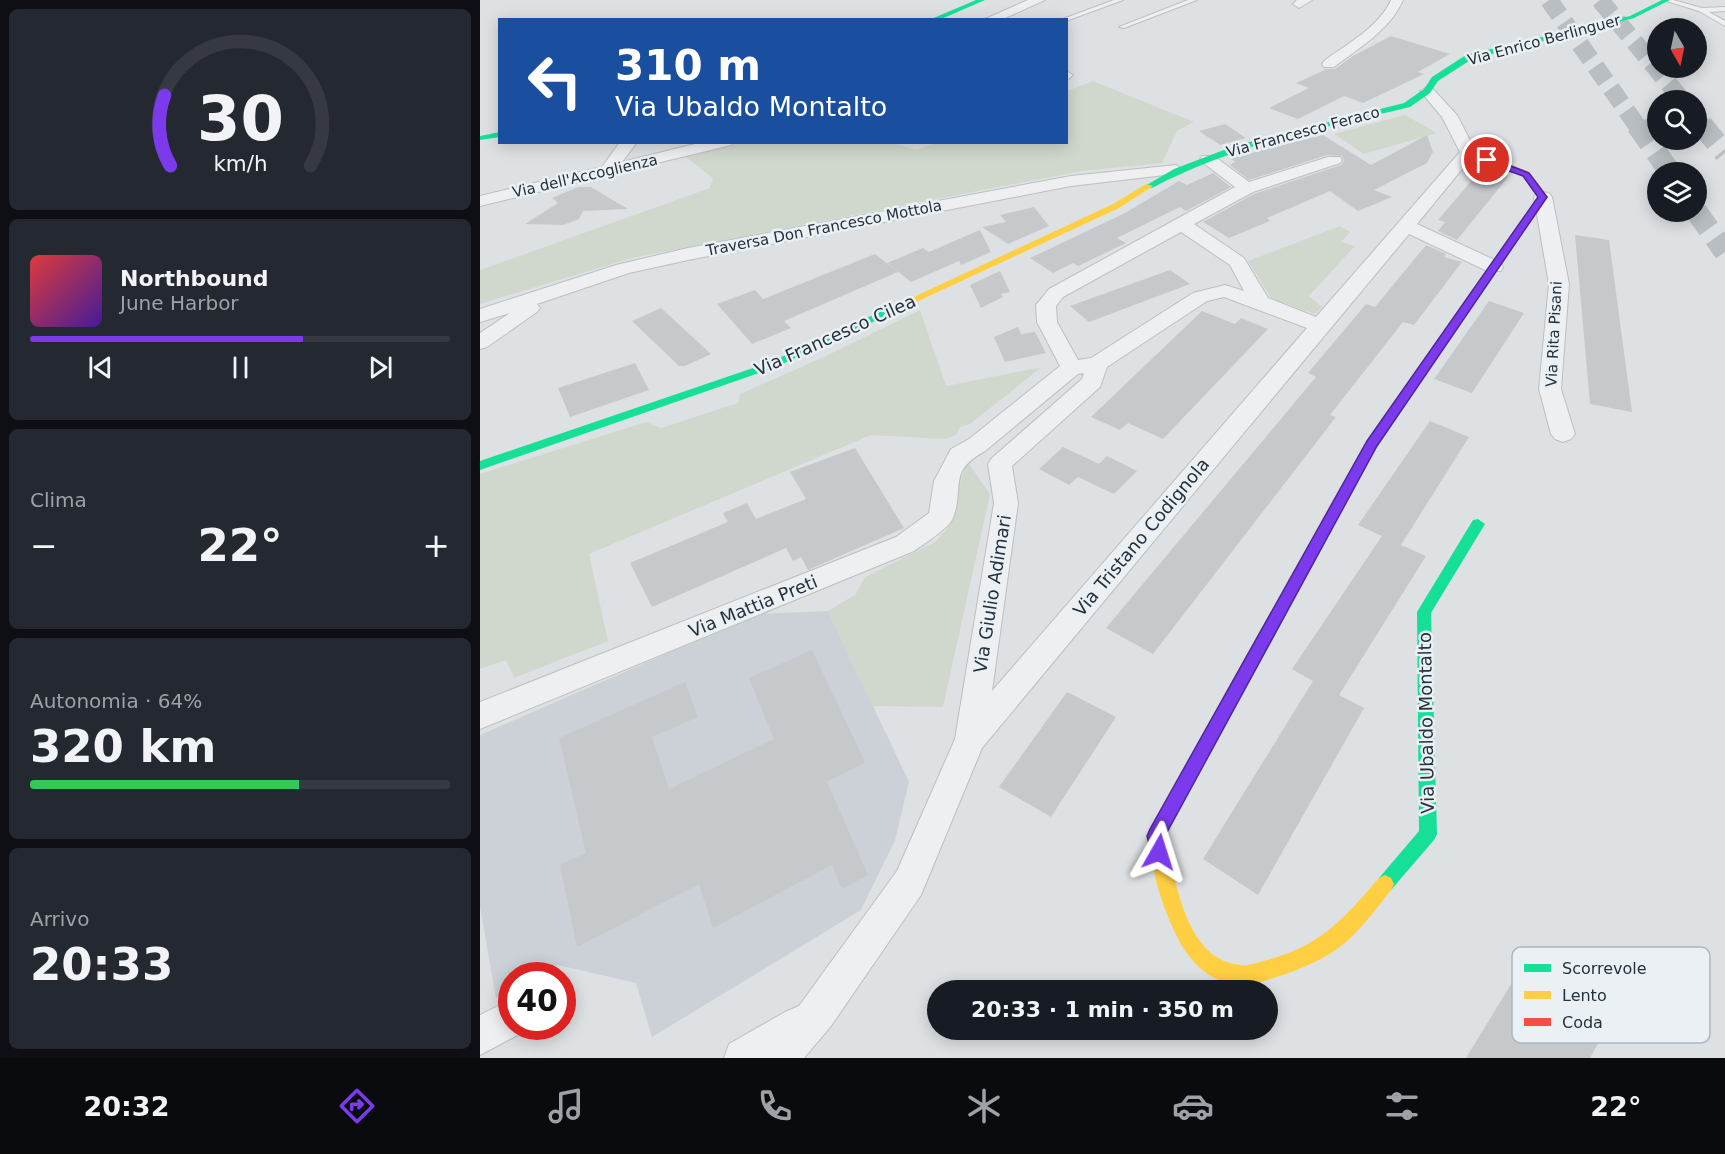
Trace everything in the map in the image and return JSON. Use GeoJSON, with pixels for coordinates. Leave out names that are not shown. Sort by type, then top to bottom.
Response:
{"type":"FeatureCollection","features":[{"type":"Feature","properties":{"kind":"main road"},"geometry":{"type":"LineString","coordinates":[[937,18],[982,0]]}},
{"type":"Feature","properties":{"kind":"main road"},"geometry":{"type":"LineString","coordinates":[[956,18],[1001,0]]}},
{"type":"Feature","properties":{"kind":"main road","name":"Via Enrico Berlinguer"},"geometry":{"type":"LineString","coordinates":[[1427,91],[1435,79],[1469,57],[1632,17],[1667,0]]}},
{"type":"Feature","properties":{"kind":"main road","name":"Via Francesco Feraco"},"geometry":{"type":"LineString","coordinates":[[1176,170],[1231,150],[1407,105],[1427,91]]}},
{"type":"Feature","properties":{"kind":"main road"},"geometry":{"type":"LineString","coordinates":[[480,131],[498,127]]}},
{"type":"Feature","properties":{"kind":"main road"},"geometry":{"type":"LineString","coordinates":[[480,138],[498,134]]}},
{"type":"Feature","properties":{"kind":"main road"},"geometry":{"type":"LineString","coordinates":[[1468,153],[1526,174],[1543,197]]}},
{"type":"Feature","properties":{"kind":"main road","name":"Via Francesco Cilea"},"geometry":{"type":"LineString","coordinates":[[480,466],[772,365],[1116,206],[1176,170]]}},
{"type":"Feature","properties":{"kind":"main road","name":"Via Ubaldo Montalto"},"geometry":{"type":"LineString","coordinates":[[1478,524],[1424,612],[1428,834],[1339,936],[1317,951],[1291,963],[1242,975],[1226,972],[1212,965],[1194,947],[1176,917],[1166,886],[1156,836],[1372,444],[1543,197]]}},
{"type":"Feature","properties":{"kind":"street"},"geometry":{"type":"LineString","coordinates":[[994,18],[1039,0]]}},
{"type":"Feature","properties":{"kind":"street"},"geometry":{"type":"LineString","coordinates":[[1329,64],[1374,28],[1396,7],[1397,0]]}},
{"type":"Feature","properties":{"kind":"street"},"geometry":{"type":"LineString","coordinates":[[1427,91],[1449,115],[1468,153]]}},
{"type":"Feature","properties":{"kind":"street"},"geometry":{"type":"LineString","coordinates":[[606,172],[627,144]]}},
{"type":"Feature","properties":{"kind":"street","name":"Via dell'Accoglienza"},"geometry":{"type":"LineString","coordinates":[[480,201],[717,144]]}},
{"type":"Feature","properties":{"kind":"street","name":"Via Tristano Codignola"},"geometry":{"type":"LineString","coordinates":[[779,1058],[819,1013],[909,883],[970,739],[1468,153]]}},
{"type":"Feature","properties":{"kind":"street"},"geometry":{"type":"LineString","coordinates":[[1208,159],[1247,188]]}},
{"type":"Feature","properties":{"kind":"street"},"geometry":{"type":"LineString","coordinates":[[1095,373],[1072,368],[1047,322],[1046,305],[1056,293],[1247,188],[1334,160]]}},
{"type":"Feature","properties":{"kind":"street","name":"Traversa Don Francesco Mottola"},"geometry":{"type":"LineString","coordinates":[[480,316],[623,269],[688,254],[1071,181],[1176,170]]}},
{"type":"Feature","properties":{"kind":"street"},"geometry":{"type":"LineString","coordinates":[[1071,181],[1096,185],[1108,191],[1113,196],[1116,206]]}},
{"type":"Feature","properties":{"kind":"street","name":"Via Rita Pisani"},"geometry":{"type":"LineString","coordinates":[[1543,197],[1559,284],[1550,389],[1563,434]]}},
{"type":"Feature","properties":{"kind":"street"},"geometry":{"type":"LineString","coordinates":[[1182,224],[1237,262],[1262,302]]}},
{"type":"Feature","properties":{"kind":"street"},"geometry":{"type":"LineString","coordinates":[[1407,226],[1494,267]]}},
{"type":"Feature","properties":{"kind":"street"},"geometry":{"type":"LineString","coordinates":[[977,446],[1000,465],[1095,373],[1200,297],[1225,291],[1262,302],[1321,326]]}},
{"type":"Feature","properties":{"kind":"street"},"geometry":{"type":"LineString","coordinates":[[480,343],[553,293]]}},
{"type":"Feature","properties":{"kind":"street","name":"Via Mattia Preti"},"geometry":{"type":"LineString","coordinates":[[480,716],[905,544],[941,517],[946,481],[959,455],[977,446],[1072,368]]}},
{"type":"Feature","properties":{"kind":"street","name":"Via Giulio Adimari"},"geometry":{"type":"LineString","coordinates":[[970,739],[1006,503],[1000,465]]}},
{"type":"Feature","properties":{"kind":"street"},"geometry":{"type":"LineString","coordinates":[[743,1058],[819,1013]]}},
{"type":"Feature","properties":{"kind":"street"},"geometry":{"type":"LineString","coordinates":[[480,1036],[498,1026]]}},
{"type":"Feature","properties":{"kind":"lane"},"geometry":{"type":"LineString","coordinates":[[1068,18],[1120,0]]}},
{"type":"Feature","properties":{"kind":"lane"},"geometry":{"type":"LineString","coordinates":[[1122,27],[1194,0]]}},
{"type":"Feature","properties":{"kind":"lane"},"geometry":{"type":"LineString","coordinates":[[1667,0],[1701,10],[1725,24]]}},
{"type":"Feature","properties":{"kind":"lane"},"geometry":{"type":"LineString","coordinates":[[1701,10],[1725,9]]}},
{"type":"Feature","properties":{"kind":"shaded area"},"geometry":{"type":"Polygon","coordinates":[[[1093,81],[1194,122],[1177,131],[1162,163],[1082,171],[632,258],[480,304],[480,270],[710,188],[713,178],[683,155],[727,144],[894,144],[917,150],[932,144],[1068,144],[1068,91],[1093,81]]]}},
{"type":"Feature","properties":{"kind":"shaded area"},"geometry":{"type":"Polygon","coordinates":[[[1405,115],[1437,133],[1364,154],[1334,134],[1405,115]]]}},
{"type":"Feature","properties":{"kind":"shaded area"},"geometry":{"type":"Polygon","coordinates":[[[1340,226],[1350,232],[1341,242],[1355,246],[1309,296],[1322,307],[1315,314],[1272,299],[1248,261],[1340,226]]]}},
{"type":"Feature","properties":{"kind":"shaded area"},"geometry":{"type":"Polygon","coordinates":[[[920,310],[946,386],[1042,367],[970,424],[960,427],[956,435],[944,439],[871,435],[589,554],[608,641],[514,678],[506,660],[480,669],[480,474],[646,422],[661,428],[738,403],[740,394],[828,355],[920,310]]]}},
{"type":"Feature","properties":{"kind":"shaded area"},"geometry":{"type":"Polygon","coordinates":[[[967,461],[990,494],[943,707],[872,706],[828,611],[856,594],[865,577],[935,542],[947,529],[967,461]]]}},
{"type":"Feature","properties":{"kind":"shaded area"},"geometry":{"type":"Polygon","coordinates":[[[828,611],[909,782],[895,840],[861,910],[652,1037],[636,983],[576,969],[576,962],[498,962],[498,997],[496,998],[480,907],[480,735],[757,614],[828,611]]]}},
{"type":"Feature","properties":{"kind":"building"},"geometry":{"type":"Polygon","coordinates":[[[1391,36],[1450,54],[1418,72],[1424,74],[1363,103],[1344,96],[1298,119],[1269,108],[1309,88],[1296,83],[1327,69],[1335,69],[1353,56],[1391,36]]]}},
{"type":"Feature","properties":{"kind":"building"},"geometry":{"type":"Polygon","coordinates":[[[1225,124],[1246,138],[1220,145],[1199,131],[1225,124]]]}},
{"type":"Feature","properties":{"kind":"building"},"geometry":{"type":"Polygon","coordinates":[[[1323,135],[1371,165],[1427,135],[1433,152],[1427,163],[1374,190],[1392,197],[1358,211],[1330,191],[1267,218],[1270,221],[1229,238],[1203,222],[1254,194],[1341,165],[1344,161],[1342,156],[1327,155],[1249,180],[1230,165],[1235,162],[1231,159],[1239,156],[1323,135]]]}},
{"type":"Feature","properties":{"kind":"building"},"geometry":{"type":"Polygon","coordinates":[[[1483,167],[1508,177],[1457,240],[1438,231],[1445,222],[1438,220],[1483,167]]]}},
{"type":"Feature","properties":{"kind":"building"},"geometry":{"type":"Polygon","coordinates":[[[1213,173],[1231,187],[1186,211],[1180,207],[1117,238],[1126,243],[1078,266],[1073,263],[1053,273],[1030,258],[1125,213],[1179,181],[1187,185],[1213,173]]]}},
{"type":"Feature","properties":{"kind":"building"},"geometry":{"type":"Polygon","coordinates":[[[578,187],[591,187],[628,209],[583,211],[579,219],[563,225],[525,224],[558,203],[552,198],[578,187]]]}},
{"type":"Feature","properties":{"kind":"building"},"geometry":{"type":"Polygon","coordinates":[[[1034,207],[1049,226],[1008,244],[982,227],[1006,222],[1000,215],[1034,207]]]}},
{"type":"Feature","properties":{"kind":"building"},"geometry":{"type":"Polygon","coordinates":[[[980,230],[991,252],[961,265],[959,261],[911,282],[887,263],[923,248],[929,252],[980,230]]]}},
{"type":"Feature","properties":{"kind":"building"},"geometry":{"type":"Polygon","coordinates":[[[1575,235],[1609,240],[1632,412],[1590,404],[1575,235]]]}},
{"type":"Feature","properties":{"kind":"building"},"geometry":{"type":"Polygon","coordinates":[[[1426,245],[1446,254],[1444,257],[1462,262],[1414,325],[1403,322],[1330,415],[1336,417],[1153,654],[1106,628],[1316,377],[1308,373],[1366,304],[1375,307],[1426,245]]]}},
{"type":"Feature","properties":{"kind":"building"},"geometry":{"type":"Polygon","coordinates":[[[875,254],[898,272],[784,321],[791,328],[752,344],[717,304],[755,290],[763,299],[875,254]]]}},
{"type":"Feature","properties":{"kind":"building"},"geometry":{"type":"Polygon","coordinates":[[[1170,270],[1190,284],[1089,322],[1070,306],[1170,270]]]}},
{"type":"Feature","properties":{"kind":"building"},"geometry":{"type":"Polygon","coordinates":[[[1000,271],[1010,292],[1001,294],[1003,297],[981,308],[970,285],[1000,271]]]}},
{"type":"Feature","properties":{"kind":"building"},"geometry":{"type":"Polygon","coordinates":[[[1489,301],[1524,313],[1472,393],[1434,379],[1489,301]]]}},
{"type":"Feature","properties":{"kind":"building"},"geometry":{"type":"Polygon","coordinates":[[[661,308],[711,354],[685,366],[679,366],[632,321],[661,308]]]}},
{"type":"Feature","properties":{"kind":"building"},"geometry":{"type":"Polygon","coordinates":[[[1202,311],[1235,324],[1241,318],[1268,329],[1163,439],[1128,423],[1120,430],[1091,417],[1202,311]]]}},
{"type":"Feature","properties":{"kind":"building"},"geometry":{"type":"Polygon","coordinates":[[[1018,327],[1021,334],[1035,332],[1046,353],[1005,362],[994,337],[1018,327]]]}},
{"type":"Feature","properties":{"kind":"building"},"geometry":{"type":"Polygon","coordinates":[[[635,363],[649,390],[570,417],[558,388],[635,363]]]}},
{"type":"Feature","properties":{"kind":"building"},"geometry":{"type":"Polygon","coordinates":[[[1430,421],[1469,437],[1401,545],[1426,556],[1339,695],[1364,708],[1258,895],[1203,859],[1313,681],[1292,669],[1382,536],[1358,525],[1430,421]]]}},
{"type":"Feature","properties":{"kind":"building"},"geometry":{"type":"Polygon","coordinates":[[[1063,447],[1099,464],[1107,456],[1137,471],[1114,494],[1078,477],[1069,485],[1039,469],[1063,447]]]}},
{"type":"Feature","properties":{"kind":"building"},"geometry":{"type":"Polygon","coordinates":[[[855,448],[904,528],[808,570],[801,557],[793,561],[786,548],[652,607],[630,563],[728,522],[723,513],[747,503],[756,519],[806,499],[790,472],[855,448]]]}},
{"type":"Feature","properties":{"kind":"building"},"geometry":{"type":"Polygon","coordinates":[[[812,650],[865,762],[827,782],[868,875],[842,889],[832,865],[713,928],[699,884],[577,947],[560,865],[586,853],[559,738],[685,682],[698,717],[652,737],[669,789],[774,739],[749,678],[812,650]]]}},
{"type":"Feature","properties":{"kind":"building"},"geometry":{"type":"Polygon","coordinates":[[[1067,692],[1116,717],[1051,817],[999,787],[1067,692]]]}},
{"type":"Feature","properties":{"kind":"building"},"geometry":{"type":"Polygon","coordinates":[[[1512,982],[1512,1043],[1598,1043],[1590,1058],[1466,1058],[1512,982]]]}},
{"type":"Feature","properties":{"kind":"tunnel"},"geometry":{"type":"LineString","coordinates":[[1549,0],[1638,127]]}},
{"type":"Feature","properties":{"kind":"tunnel"},"geometry":{"type":"LineString","coordinates":[[1600,0],[1674,90]]}},
{"type":"Feature","properties":{"kind":"tunnel"},"geometry":{"type":"LineString","coordinates":[[1637,125],[1663,162]]}},
{"type":"Feature","properties":{"kind":"tunnel"},"geometry":{"type":"LineString","coordinates":[[1707,131],[1725,153]]}},
{"type":"Feature","properties":{"kind":"tunnel"},"geometry":{"type":"LineString","coordinates":[[1704,222],[1725,252]]}},
{"type":"Feature","properties":{"kind":"traffic: fast"},"geometry":{"type":"LineString","coordinates":[[937,18],[982,0]]}},
{"type":"Feature","properties":{"kind":"traffic: fast"},"geometry":{"type":"LineString","coordinates":[[1149,186],[1177,171],[1240,147],[1407,105],[1427,91],[1435,79],[1469,57],[1632,17],[1667,0]]}},
{"type":"Feature","properties":{"kind":"traffic: fast"},"geometry":{"type":"LineString","coordinates":[[480,138],[498,134]]}},
{"type":"Feature","properties":{"kind":"traffic: fast"},"geometry":{"type":"LineString","coordinates":[[480,466],[772,365],[895,308]]}},
{"type":"Feature","properties":{"kind":"traffic: fast"},"geometry":{"type":"LineString","coordinates":[[1160,854],[1156,836],[1372,444],[1465,309]]}},
{"type":"Feature","properties":{"kind":"traffic: fast"},"geometry":{"type":"LineString","coordinates":[[1385,884],[1428,834],[1424,612],[1478,524]]}},
{"type":"Feature","properties":{"kind":"traffic: slow"},"geometry":{"type":"LineString","coordinates":[[895,308],[1116,206],[1149,186]]}},
{"type":"Feature","properties":{"kind":"traffic: slow"},"geometry":{"type":"LineString","coordinates":[[1160,854],[1175,911],[1194,948],[1206,962],[1222,971],[1241,975],[1292,962],[1327,945],[1348,927],[1385,884]]}},
{"type":"Feature","properties":{"kind":"traffic: jam"},"geometry":{"type":"LineString","coordinates":[[1465,309],[1543,197],[1526,174],[1468,152]]}},
{"type":"Feature","properties":{"kind":"route"},"geometry":{"type":"LineString","coordinates":[[1159,852],[1156,836],[1372,444],[1543,197],[1526,174],[1487,160]]}}]}
